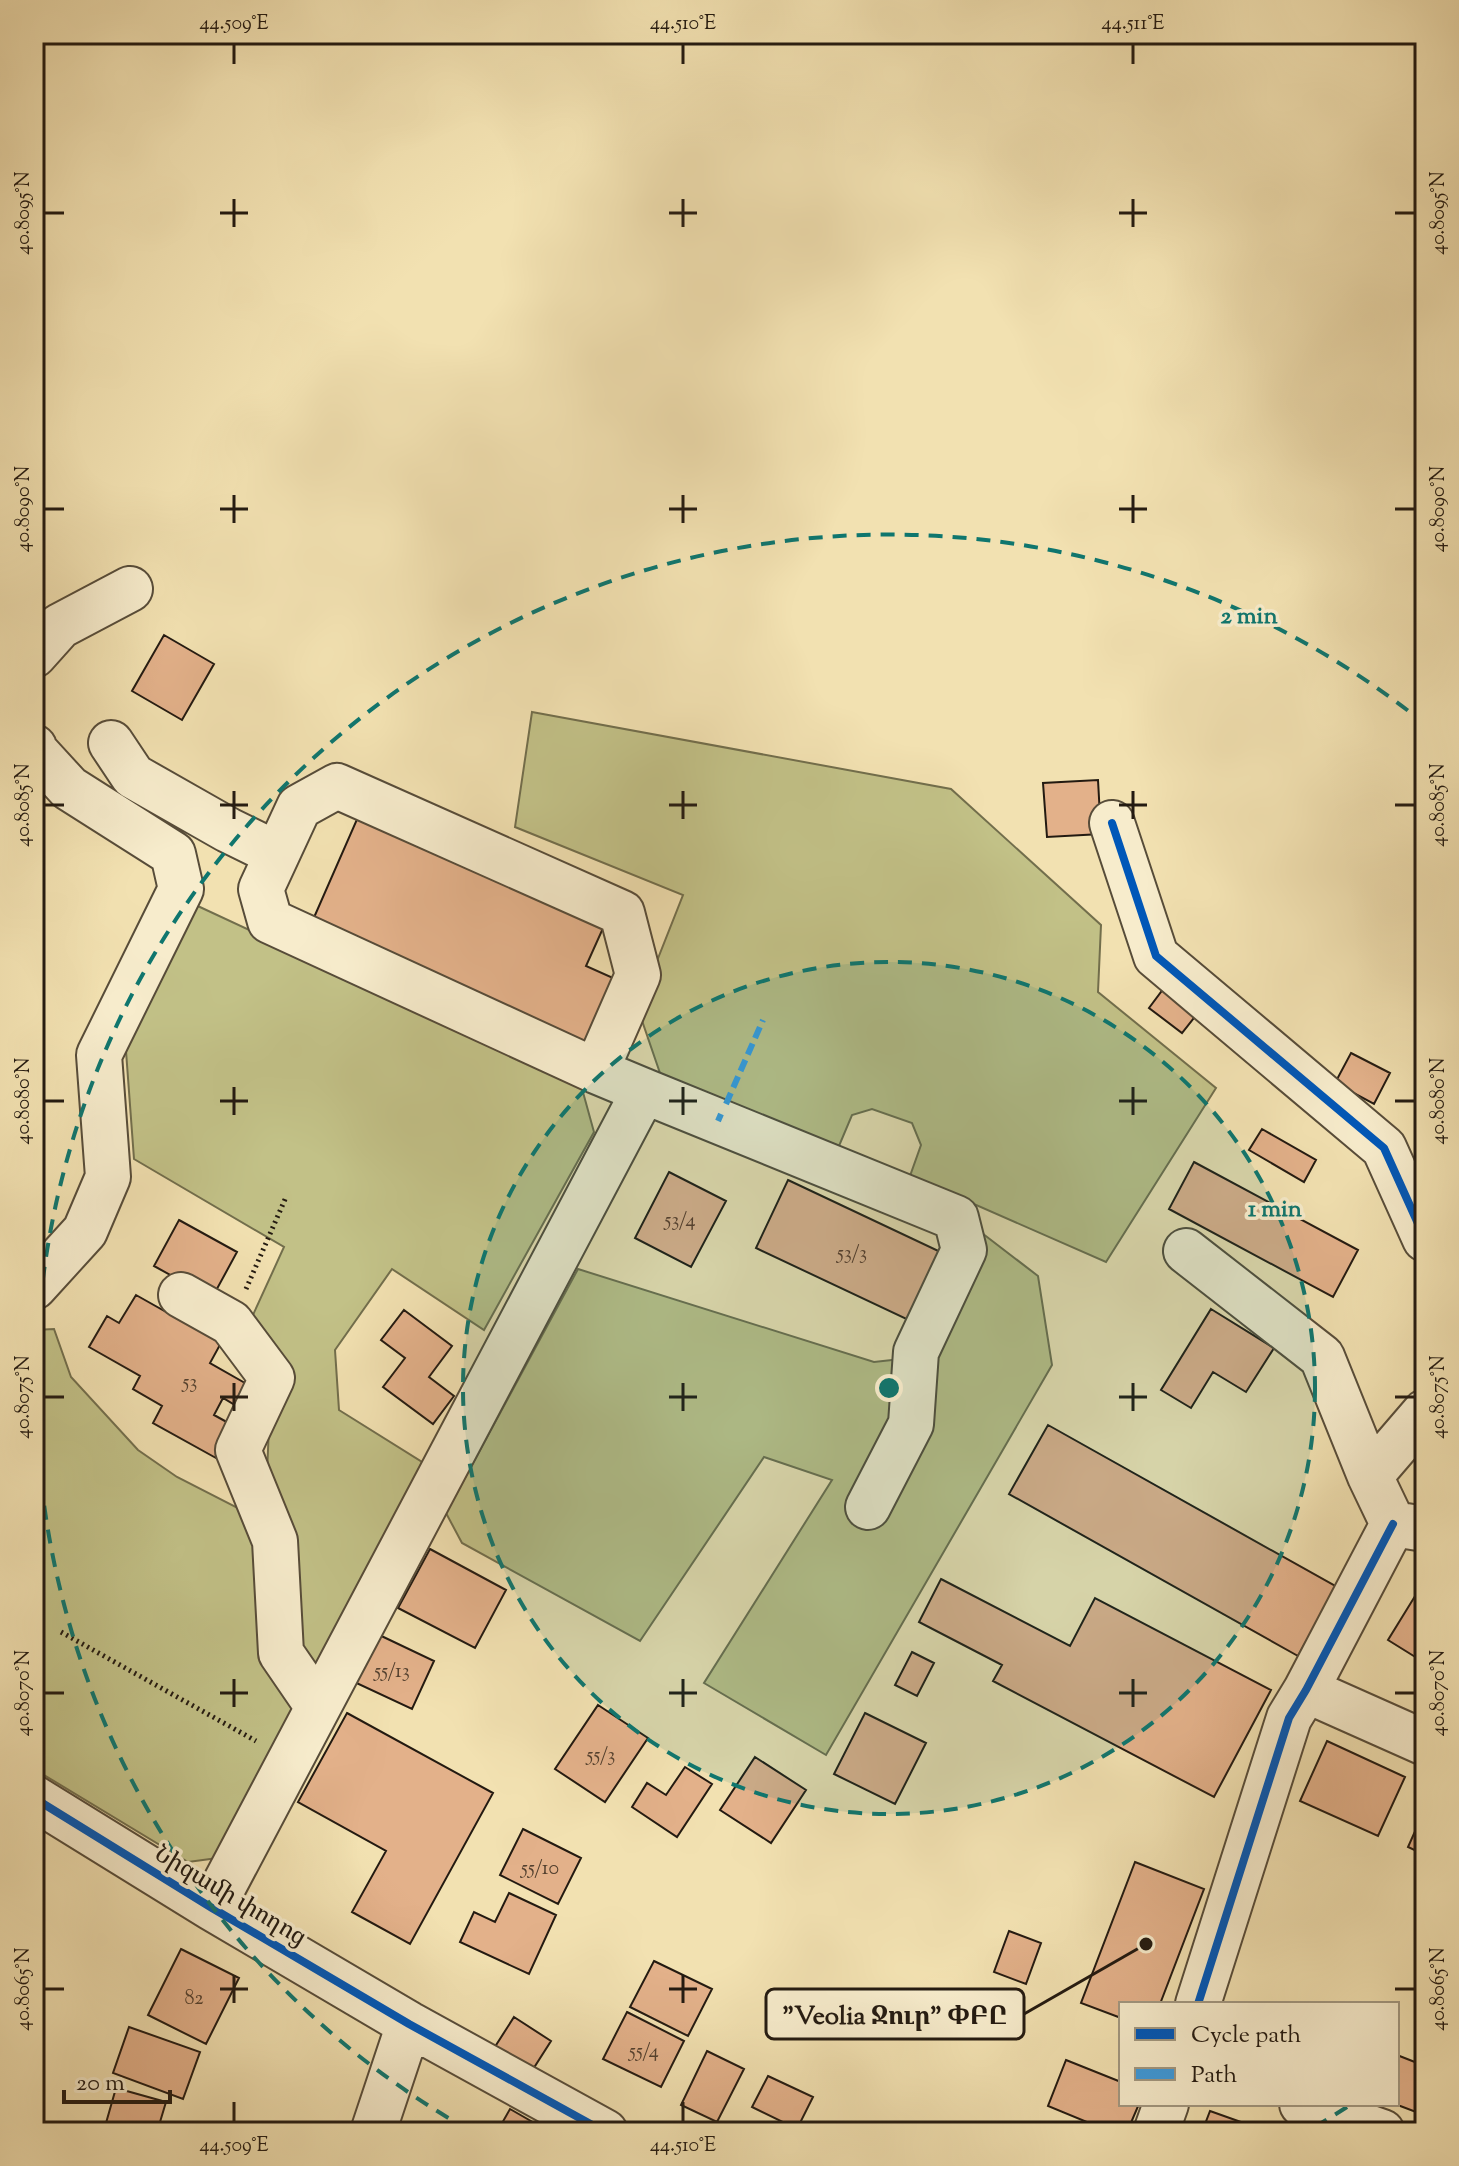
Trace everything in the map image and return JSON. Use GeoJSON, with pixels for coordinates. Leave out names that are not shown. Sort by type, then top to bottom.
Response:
{"type":"FeatureCollection","features":[{"type":"Feature","properties":{"kind":"street"},"geometry":{"type":"LineString","coordinates":[[34,655],[60,626],[130,589]]}},
{"type":"Feature","properties":{"kind":"street"},"geometry":{"type":"LineString","coordinates":[[111,743],[133,776],[277,854]]}},
{"type":"Feature","properties":{"kind":"street"},"geometry":{"type":"LineString","coordinates":[[34,747],[69,788],[173,854],[181,889],[99,1055],[108,1177],[85,1231],[34,1287]]}},
{"type":"Feature","properties":{"kind":"street"},"geometry":{"type":"LineString","coordinates":[[596,1071],[638,975],[622,913],[337,786],[299,807],[261,889],[270,921],[596,1071],[956,1218],[964,1250],[916,1352],[911,1424],[868,1507]]}},
{"type":"Feature","properties":{"kind":"street"},"geometry":{"type":"LineString","coordinates":[[1112,823],[1156,956],[1384,1148],[1425,1239]]}},
{"type":"Feature","properties":{"kind":"street"},"geometry":{"type":"LineString","coordinates":[[212,1908],[644,1091]]}},
{"type":"Feature","properties":{"kind":"street"},"geometry":{"type":"LineString","coordinates":[[1186,1251],[1322,1357],[1370,1476],[1409,1526],[1289,1718],[1199,2002]]}},
{"type":"Feature","properties":{"kind":"street"},"geometry":{"type":"LineString","coordinates":[[181,1295],[231,1323],[272,1378],[238,1450],[275,1541],[281,1653],[318,1707]]}},
{"type":"Feature","properties":{"kind":"street"},"geometry":{"type":"LineString","coordinates":[[1370,1476],[1425,1412]]}},
{"type":"Feature","properties":{"kind":"street"},"geometry":{"type":"LineString","coordinates":[[1306,1690],[1425,1743]]}},
{"type":"Feature","properties":{"kind":"street","name":"Նիզամի փողոց"},"geometry":{"type":"LineString","coordinates":[[34,1798],[409,2024],[605,2132]]}},
{"type":"Feature","properties":{"kind":"street"},"geometry":{"type":"LineString","coordinates":[[373,2132],[409,2024]]}},
{"type":"Feature","properties":{"kind":"street"},"geometry":{"type":"LineString","coordinates":[[1156,2132],[1165,2106]]}},
{"type":"Feature","properties":{"kind":"street"},"geometry":{"type":"LineString","coordinates":[[1308,2106],[1382,2132]]}},
{"type":"Feature","properties":{"kind":"path"},"geometry":{"type":"LineString","coordinates":[[231,1323],[286,1197]]}},
{"type":"Feature","properties":{"kind":"path"},"geometry":{"type":"LineString","coordinates":[[61,1632],[290,1760]]}},
{"type":"Feature","properties":{"kind":"shaded area"},"geometry":{"type":"Polygon","coordinates":[[[532,712],[951,789],[1101,925],[1098,992],[1216,1088],[1106,1262],[910,1176],[921,1145],[912,1123],[872,1109],[852,1115],[839,1146],[661,1076],[638,1009],[683,895],[515,827],[532,712]]]}},
{"type":"Feature","properties":{"kind":"shaded area"},"geometry":{"type":"Polygon","coordinates":[[[187,901],[581,1085],[594,1132],[484,1330],[392,1269],[335,1350],[339,1410],[422,1462],[373,1578],[225,1857],[188,1862],[34,1769],[34,1330],[54,1329],[71,1377],[138,1450],[177,1477],[265,1522],[270,1402],[242,1339],[284,1247],[134,1159],[124,1024],[187,901]]]}},
{"type":"Feature","properties":{"kind":"shaded area"},"geometry":{"type":"Polygon","coordinates":[[[978,1230],[1038,1276],[1052,1365],[826,1755],[704,1683],[832,1480],[764,1457],[640,1641],[462,1543],[446,1513],[578,1269],[874,1362],[919,1357],[978,1230]]]}},
{"type":"Feature","properties":{"kind":"building"},"geometry":{"type":"Polygon","coordinates":[[[164,635],[214,664],[182,720],[132,691],[164,635]]]}},
{"type":"Feature","properties":{"kind":"building"},"geometry":{"type":"Polygon","coordinates":[[[1098,780],[1101,834],[1047,837],[1043,783],[1098,780]]]}},
{"type":"Feature","properties":{"kind":"building"},"geometry":{"type":"Polygon","coordinates":[[[358,817],[604,926],[586,966],[622,982],[593,1046],[312,922],[358,817]]]}},
{"type":"Feature","properties":{"kind":"building"},"geometry":{"type":"Polygon","coordinates":[[[1167,984],[1201,1009],[1182,1033],[1149,1008],[1167,984]]]}},
{"type":"Feature","properties":{"kind":"building"},"geometry":{"type":"Polygon","coordinates":[[[1351,1053],[1390,1073],[1374,1104],[1335,1083],[1351,1053]]]}},
{"type":"Feature","properties":{"kind":"building"},"geometry":{"type":"Polygon","coordinates":[[[1262,1129],[1316,1160],[1304,1182],[1249,1150],[1262,1129]]]}},
{"type":"Feature","properties":{"kind":"building"},"geometry":{"type":"Polygon","coordinates":[[[1194,1162],[1358,1250],[1333,1297],[1169,1209],[1194,1162]]]}},
{"type":"Feature","properties":{"kind":"building"},"geometry":{"type":"Polygon","coordinates":[[[669,1172],[726,1201],[691,1267],[635,1238],[669,1172]]]}},
{"type":"Feature","properties":{"kind":"building"},"geometry":{"type":"Polygon","coordinates":[[[788,1180],[949,1256],[917,1324],[756,1248],[788,1180]]]}},
{"type":"Feature","properties":{"kind":"building"},"geometry":{"type":"Polygon","coordinates":[[[179,1220],[237,1252],[212,1298],[154,1266],[179,1220]]]}},
{"type":"Feature","properties":{"kind":"building"},"geometry":{"type":"Polygon","coordinates":[[[136,1295],[221,1343],[210,1363],[252,1387],[240,1408],[223,1398],[214,1415],[234,1426],[216,1458],[153,1423],[162,1406],[133,1389],[140,1376],[89,1347],[107,1316],[119,1323],[136,1295]]]}},
{"type":"Feature","properties":{"kind":"building"},"geometry":{"type":"Polygon","coordinates":[[[1211,1309],[1274,1348],[1246,1392],[1213,1372],[1191,1408],[1161,1390],[1211,1309]]]}},
{"type":"Feature","properties":{"kind":"building"},"geometry":{"type":"Polygon","coordinates":[[[404,1310],[452,1346],[429,1377],[454,1396],[433,1424],[383,1387],[405,1358],[381,1340],[404,1310]]]}},
{"type":"Feature","properties":{"kind":"building"},"geometry":{"type":"Polygon","coordinates":[[[1048,1425],[1337,1587],[1298,1656],[1009,1494],[1048,1425]]]}},
{"type":"Feature","properties":{"kind":"building"},"geometry":{"type":"Polygon","coordinates":[[[430,1549],[506,1590],[475,1648],[398,1608],[430,1549]]]}},
{"type":"Feature","properties":{"kind":"building"},"geometry":{"type":"Polygon","coordinates":[[[941,1579],[1070,1646],[1095,1598],[1271,1690],[1214,1797],[993,1681],[1002,1665],[919,1622],[941,1579]]]}},
{"type":"Feature","properties":{"kind":"building"},"geometry":{"type":"Polygon","coordinates":[[[1420,1588],[1425,1591],[1425,1663],[1388,1640],[1420,1588]]]}},
{"type":"Feature","properties":{"kind":"building"},"geometry":{"type":"Polygon","coordinates":[[[373,1632],[434,1661],[412,1709],[350,1680],[373,1632]]]}},
{"type":"Feature","properties":{"kind":"building"},"geometry":{"type":"Polygon","coordinates":[[[912,1652],[934,1663],[917,1696],[895,1685],[912,1652]]]}},
{"type":"Feature","properties":{"kind":"building"},"geometry":{"type":"Polygon","coordinates":[[[598,1705],[648,1738],[605,1802],[555,1769],[598,1705]]]}},
{"type":"Feature","properties":{"kind":"building"},"geometry":{"type":"Polygon","coordinates":[[[347,1713],[493,1793],[410,1944],[352,1912],[386,1851],[298,1802],[347,1713]]]}},
{"type":"Feature","properties":{"kind":"building"},"geometry":{"type":"Polygon","coordinates":[[[865,1713],[926,1743],[895,1804],[834,1774],[865,1713]]]}},
{"type":"Feature","properties":{"kind":"building"},"geometry":{"type":"Polygon","coordinates":[[[1327,1741],[1405,1777],[1378,1836],[1300,1801],[1327,1741]]]}},
{"type":"Feature","properties":{"kind":"building"},"geometry":{"type":"Polygon","coordinates":[[[755,1757],[806,1790],[771,1843],[720,1810],[755,1757]]]}},
{"type":"Feature","properties":{"kind":"building"},"geometry":{"type":"Polygon","coordinates":[[[685,1767],[712,1784],[677,1837],[632,1807],[647,1783],[666,1795],[685,1767]]]}},
{"type":"Feature","properties":{"kind":"building"},"geometry":{"type":"Polygon","coordinates":[[[1425,1809],[1425,1855],[1408,1847],[1425,1809]]]}},
{"type":"Feature","properties":{"kind":"building"},"geometry":{"type":"Polygon","coordinates":[[[523,1829],[581,1858],[558,1904],[500,1875],[523,1829]]]}},
{"type":"Feature","properties":{"kind":"building"},"geometry":{"type":"Polygon","coordinates":[[[1135,1862],[1204,1889],[1161,2002],[1119,2002],[1119,2017],[1081,2003],[1135,1862]]]}},
{"type":"Feature","properties":{"kind":"building"},"geometry":{"type":"Polygon","coordinates":[[[509,1893],[556,1915],[529,1974],[460,1942],[474,1912],[495,1922],[509,1893]]]}},
{"type":"Feature","properties":{"kind":"building"},"geometry":{"type":"Polygon","coordinates":[[[1009,1931],[1041,1943],[1026,1984],[994,1972],[1009,1931]]]}},
{"type":"Feature","properties":{"kind":"building"},"geometry":{"type":"Polygon","coordinates":[[[181,1949],[239,1978],[206,2044],[148,2015],[181,1949]]]}},
{"type":"Feature","properties":{"kind":"building"},"geometry":{"type":"Polygon","coordinates":[[[654,1961],[712,1989],[688,2036],[630,2007],[654,1961]]]}},
{"type":"Feature","properties":{"kind":"building"},"geometry":{"type":"Polygon","coordinates":[[[627,2012],[684,2041],[661,2087],[603,2059],[627,2012]]]}},
{"type":"Feature","properties":{"kind":"building"},"geometry":{"type":"Polygon","coordinates":[[[514,2017],[551,2041],[528,2077],[491,2053],[514,2017]]]}},
{"type":"Feature","properties":{"kind":"building"},"geometry":{"type":"Polygon","coordinates":[[[129,2027],[200,2052],[183,2099],[113,2073],[129,2027]]]}},
{"type":"Feature","properties":{"kind":"building"},"geometry":{"type":"Polygon","coordinates":[[[707,2051],[744,2069],[717,2122],[681,2105],[707,2051]]]}},
{"type":"Feature","properties":{"kind":"building"},"geometry":{"type":"Polygon","coordinates":[[[1399,2056],[1425,2066],[1425,2090],[1416,2112],[1399,2106],[1399,2056]]]}},
{"type":"Feature","properties":{"kind":"building"},"geometry":{"type":"Polygon","coordinates":[[[34,2057],[38,2057],[42,2128],[34,2129],[34,2057]]]}},
{"type":"Feature","properties":{"kind":"building"},"geometry":{"type":"Polygon","coordinates":[[[1066,2060],[1119,2081],[1119,2106],[1138,2106],[1127,2132],[1111,2132],[1048,2106],[1066,2060]]]}},
{"type":"Feature","properties":{"kind":"building"},"geometry":{"type":"Polygon","coordinates":[[[768,2076],[813,2097],[797,2129],[752,2107],[768,2076]]]}},
{"type":"Feature","properties":{"kind":"building"},"geometry":{"type":"Polygon","coordinates":[[[116,2088],[166,2102],[157,2132],[140,2132],[106,2123],[116,2088]]]}},
{"type":"Feature","properties":{"kind":"building"},"geometry":{"type":"Polygon","coordinates":[[[510,2109],[550,2132],[497,2132],[510,2109]]]}},
{"type":"Feature","properties":{"kind":"building"},"geometry":{"type":"Polygon","coordinates":[[[1210,2111],[1269,2132],[1202,2132],[1210,2111]]]}},
{"type":"Feature","properties":{"kind":"marked path"},"geometry":{"type":"LineString","coordinates":[[726,1104],[763,1020]]}},
{"type":"Feature","properties":{"kind":"marked path"},"geometry":{"type":"LineString","coordinates":[[718,1121],[721,1114]]}},
{"type":"Feature","properties":{"kind":"cycle path"},"geometry":{"type":"LineString","coordinates":[[1112,823],[1156,956],[1384,1148],[1425,1239]]}},
{"type":"Feature","properties":{"kind":"cycle path"},"geometry":{"type":"LineString","coordinates":[[1199,2002],[1289,1718],[1393,1524]]}},
{"type":"Feature","properties":{"kind":"cycle path"},"geometry":{"type":"LineString","coordinates":[[34,1798],[409,2024],[605,2132]]}},
{"type":"Feature","properties":{"kind":"place","name":"\"Veolia Ջուր\" ՓԲԸ"},"geometry":{"type":"Point","coordinates":[1146,1944]}}]}
